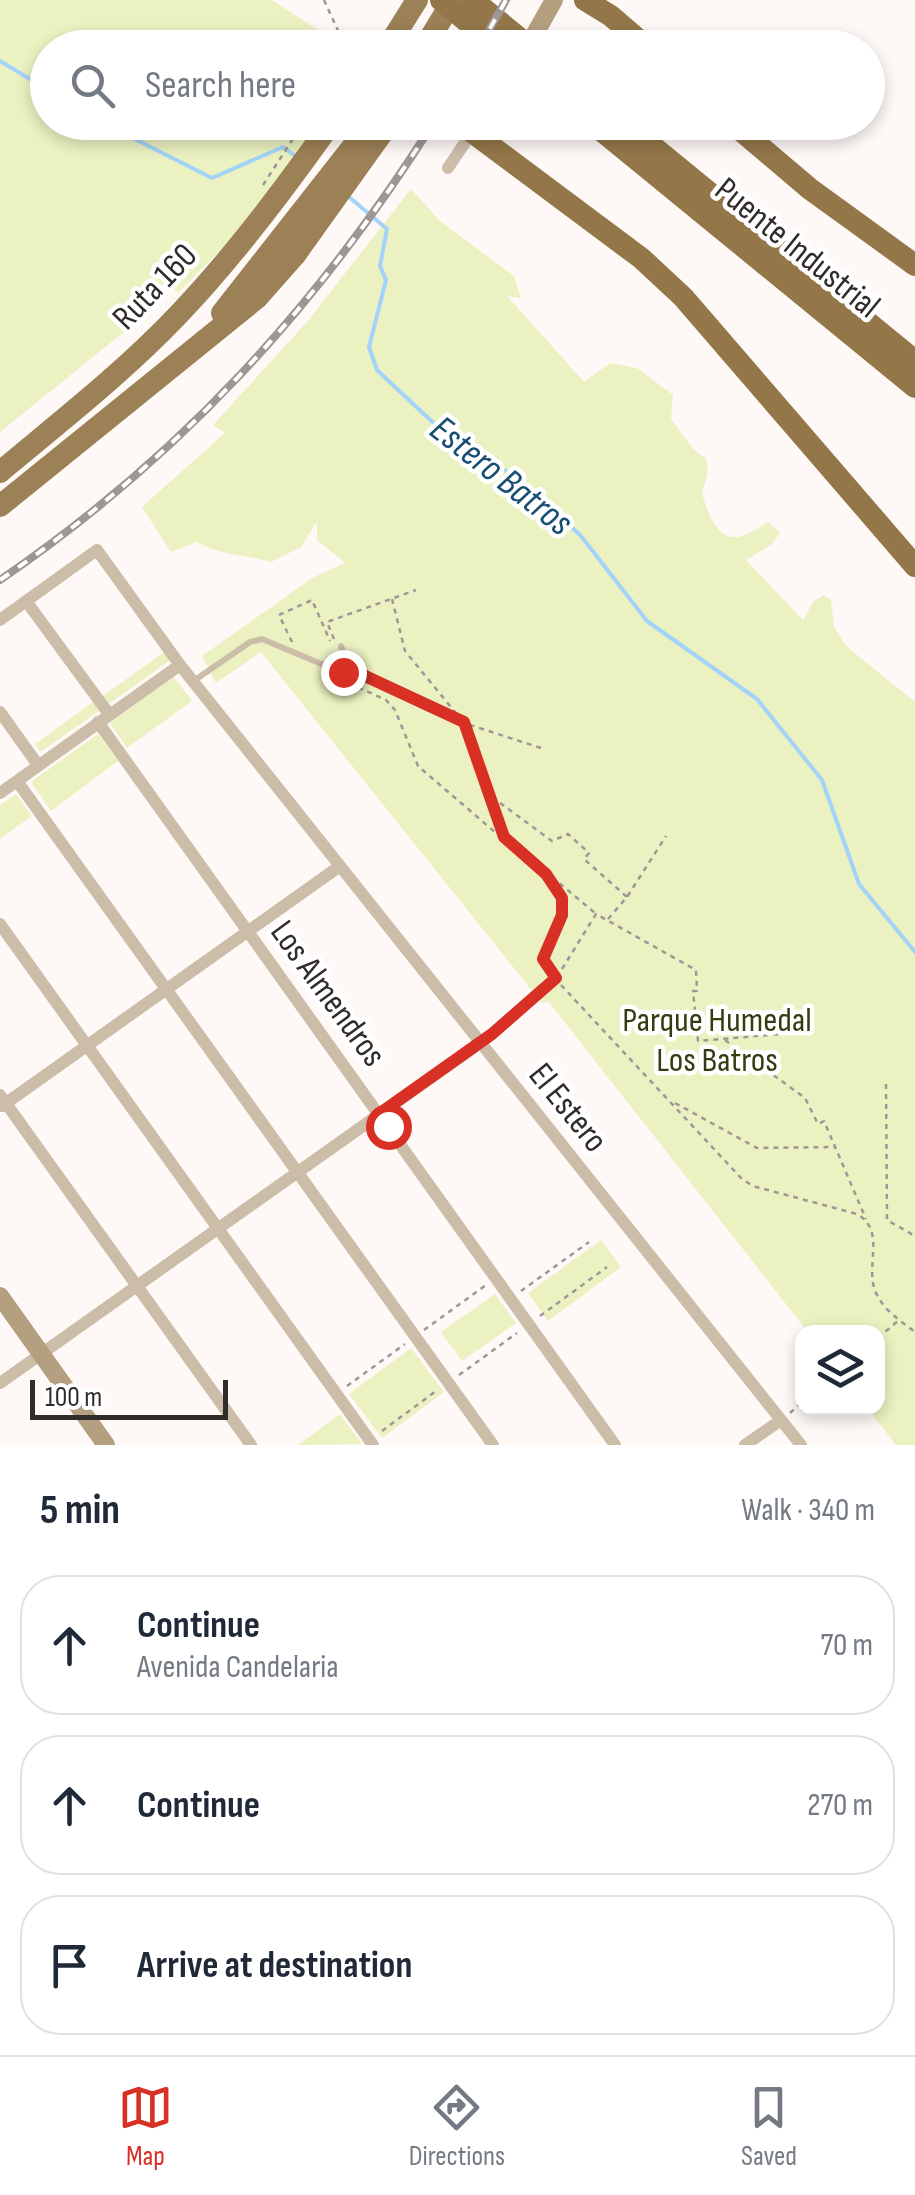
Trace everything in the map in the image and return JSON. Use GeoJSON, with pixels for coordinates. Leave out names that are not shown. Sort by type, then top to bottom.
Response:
{"type":"FeatureCollection","features":[{"type":"Feature","properties":{"kind":"highway"},"geometry":{"type":"LineString","coordinates":[[398,30],[417,0]]}},
{"type":"Feature","properties":{"kind":"highway"},"geometry":{"type":"LineString","coordinates":[[441,0],[478,30]]}},
{"type":"Feature","properties":{"kind":"highway"},"geometry":{"type":"LineString","coordinates":[[436,30],[456,0]]}},
{"type":"Feature","properties":{"kind":"highway"},"geometry":{"type":"LineString","coordinates":[[444,30],[456,0]]}},
{"type":"Feature","properties":{"kind":"highway"},"geometry":{"type":"LineString","coordinates":[[473,0],[508,30]]}},
{"type":"Feature","properties":{"kind":"highway"},"geometry":{"type":"LineString","coordinates":[[585,0],[626,28]]}},
{"type":"Feature","properties":{"kind":"highway"},"geometry":{"type":"LineString","coordinates":[[611,0],[626,28]]}},
{"type":"Feature","properties":{"kind":"highway","name":"Ruta 160"},"geometry":{"type":"LineString","coordinates":[[0,472],[99,389],[176,317],[250,232],[283,171],[306,140]]}},
{"type":"Feature","properties":{"kind":"highway","name":"Ruta 160"},"geometry":{"type":"LineString","coordinates":[[355,160],[364,140]]}},
{"type":"Feature","properties":{"kind":"highway","name":"Ruta 160"},"geometry":{"type":"LineString","coordinates":[[0,506],[144,389],[226,308],[325,200],[373,140]]}},
{"type":"Feature","properties":{"kind":"highway"},"geometry":{"type":"LineString","coordinates":[[491,140],[641,258],[684,297],[915,566]]}},
{"type":"Feature","properties":{"kind":"highway","name":"Puente Industrial"},"geometry":{"type":"LineString","coordinates":[[613,140],[915,387]]}},
{"type":"Feature","properties":{"kind":"highway","name":"Puente Industrial"},"geometry":{"type":"LineString","coordinates":[[645,140],[915,360]]}},
{"type":"Feature","properties":{"kind":"highway"},"geometry":{"type":"LineString","coordinates":[[752,140],[810,189],[915,265]]}},
{"type":"Feature","properties":{"kind":"main road"},"geometry":{"type":"LineString","coordinates":[[538,30],[554,0]]}},
{"type":"Feature","properties":{"kind":"main road"},"geometry":{"type":"LineString","coordinates":[[0,1296],[106,1445]]}},
{"type":"Feature","properties":{"kind":"street"},"geometry":{"type":"LineString","coordinates":[[448,168],[466,140]]}},
{"type":"Feature","properties":{"kind":"street","name":"El Estero"},"geometry":{"type":"LineString","coordinates":[[26,601],[97,550],[180,665],[801,1445]]}},
{"type":"Feature","properties":{"kind":"street"},"geometry":{"type":"LineString","coordinates":[[0,620],[26,601]]}},
{"type":"Feature","properties":{"kind":"street","name":"Los Almendros"},"geometry":{"type":"LineString","coordinates":[[26,601],[248,931],[615,1445]]}},
{"type":"Feature","properties":{"kind":"street"},"geometry":{"type":"LineString","coordinates":[[0,793],[180,665]]}},
{"type":"Feature","properties":{"kind":"street"},"geometry":{"type":"LineString","coordinates":[[0,712],[38,766]]}},
{"type":"Feature","properties":{"kind":"street"},"geometry":{"type":"LineString","coordinates":[[17,781],[493,1445]]}},
{"type":"Feature","properties":{"kind":"street"},"geometry":{"type":"LineString","coordinates":[[251,1445],[2,1102],[340,866]]}},
{"type":"Feature","properties":{"kind":"street"},"geometry":{"type":"LineString","coordinates":[[0,924],[371,1443]]}},
{"type":"Feature","properties":{"kind":"street"},"geometry":{"type":"LineString","coordinates":[[0,1383],[480,1043]]}},
{"type":"Feature","properties":{"kind":"street"},"geometry":{"type":"LineString","coordinates":[[746,1445],[781,1420]]}},
{"type":"Feature","properties":{"kind":"lane"},"geometry":{"type":"LineString","coordinates":[[194,681],[256,640],[343,672],[350,669],[341,646]]}},
{"type":"Feature","properties":{"kind":"lane"},"geometry":{"type":"LineString","coordinates":[[480,1043],[556,978]]}},
{"type":"Feature","properties":{"kind":"path"},"geometry":{"type":"LineString","coordinates":[[324,0],[338,30]]}},
{"type":"Feature","properties":{"kind":"path"},"geometry":{"type":"LineString","coordinates":[[255,199],[283,171],[306,140]]}},
{"type":"Feature","properties":{"kind":"path"},"geometry":{"type":"LineString","coordinates":[[285,648],[293,644],[279,615],[312,600],[331,642],[335,641],[326,622],[416,590]]}},
{"type":"Feature","properties":{"kind":"path"},"geometry":{"type":"LineString","coordinates":[[392,599],[406,651],[464,722],[504,837]]}},
{"type":"Feature","properties":{"kind":"path"},"geometry":{"type":"LineString","coordinates":[[350,669],[464,722],[544,749]]}},
{"type":"Feature","properties":{"kind":"path"},"geometry":{"type":"LineString","coordinates":[[348,682],[386,700],[395,710],[418,766],[504,837],[559,890],[563,907],[560,924],[543,959],[556,978],[748,1183],[857,1214],[868,1222]]}},
{"type":"Feature","properties":{"kind":"path"},"geometry":{"type":"LineString","coordinates":[[491,796],[552,841],[568,834],[589,853],[584,859],[627,897]]}},
{"type":"Feature","properties":{"kind":"path"},"geometry":{"type":"LineString","coordinates":[[607,920],[627,897],[666,836]]}},
{"type":"Feature","properties":{"kind":"path"},"geometry":{"type":"LineString","coordinates":[[546,874],[596,914],[696,970],[697,991],[693,991],[698,1042],[780,1034]]}},
{"type":"Feature","properties":{"kind":"path"},"geometry":{"type":"LineString","coordinates":[[556,978],[596,914]]}},
{"type":"Feature","properties":{"kind":"path"},"geometry":{"type":"LineString","coordinates":[[724,1039],[804,1098],[818,1124],[824,1121],[873,1231],[874,1289],[882,1304],[915,1332]]}},
{"type":"Feature","properties":{"kind":"path"},"geometry":{"type":"LineString","coordinates":[[886,1084],[887,1220],[915,1236]]}},
{"type":"Feature","properties":{"kind":"path"},"geometry":{"type":"LineString","coordinates":[[669,1100],[756,1148],[837,1147]]}},
{"type":"Feature","properties":{"kind":"path"},"geometry":{"type":"LineString","coordinates":[[510,1299],[589,1242]]}},
{"type":"Feature","properties":{"kind":"path"},"geometry":{"type":"LineString","coordinates":[[371,1443],[607,1267]]}},
{"type":"Feature","properties":{"kind":"path"},"geometry":{"type":"LineString","coordinates":[[885,1332],[899,1320]]}},
{"type":"Feature","properties":{"kind":"green space"},"geometry":{"type":"Polygon","coordinates":[[[0,0],[272,0],[318,30],[30,30],[30,140],[309,140],[227,243],[179,292],[164,285],[135,323],[0,432],[0,0]]]}},
{"type":"Feature","properties":{"kind":"green space","name":"Parque Humedal Los Batros"},"geometry":{"type":"Polygon","coordinates":[[[411,189],[440,221],[514,276],[521,298],[507,296],[584,382],[610,363],[637,368],[673,395],[671,419],[693,449],[706,459],[708,472],[702,493],[718,528],[723,534],[737,537],[768,522],[780,533],[772,544],[746,560],[803,620],[813,602],[824,595],[831,600],[834,627],[846,646],[915,702],[915,1445],[896,1445],[872,1415],[885,1415],[885,1325],[803,1325],[548,1001],[542,1003],[261,652],[216,683],[202,656],[312,578],[345,563],[317,540],[317,521],[301,547],[271,562],[197,542],[171,552],[142,507],[225,433],[213,425],[307,322],[411,189]]]}},
{"type":"Feature","properties":{"kind":"green space"},"geometry":{"type":"Polygon","coordinates":[[[167,650],[173,658],[109,704],[103,696],[167,650]]]}},
{"type":"Feature","properties":{"kind":"green space"},"geometry":{"type":"Polygon","coordinates":[[[174,677],[192,701],[127,748],[110,723],[174,677]]]}},
{"type":"Feature","properties":{"kind":"green space"},"geometry":{"type":"Polygon","coordinates":[[[93,702],[100,710],[41,752],[35,744],[93,702]]]}},
{"type":"Feature","properties":{"kind":"green space"},"geometry":{"type":"Polygon","coordinates":[[[98,734],[118,761],[51,811],[31,782],[98,734]]]}},
{"type":"Feature","properties":{"kind":"green space"},"geometry":{"type":"Polygon","coordinates":[[[16,794],[32,816],[0,839],[0,805],[16,794]]]}},
{"type":"Feature","properties":{"kind":"green space"},"geometry":{"type":"Polygon","coordinates":[[[601,1240],[621,1267],[548,1321],[528,1293],[601,1240]]]}},
{"type":"Feature","properties":{"kind":"green space"},"geometry":{"type":"Polygon","coordinates":[[[495,1294],[516,1323],[462,1361],[441,1332],[495,1294]]]}},
{"type":"Feature","properties":{"kind":"green space"},"geometry":{"type":"Polygon","coordinates":[[[411,1348],[444,1392],[382,1438],[349,1394],[411,1348]]]}},
{"type":"Feature","properties":{"kind":"green space"},"geometry":{"type":"Polygon","coordinates":[[[340,1414],[362,1444],[298,1445],[340,1414]]]}},
{"type":"Feature","properties":{"kind":"waterway","name":"Estero Batros"},"geometry":{"type":"LineString","coordinates":[[0,61],[30,79]]}},
{"type":"Feature","properties":{"kind":"waterway","name":"Estero Batros"},"geometry":{"type":"LineString","coordinates":[[137,140],[212,178],[283,147],[298,158]]}},
{"type":"Feature","properties":{"kind":"waterway","name":"Estero Batros"},"geometry":{"type":"LineString","coordinates":[[349,197],[387,229],[380,266],[386,280],[369,347],[377,370],[441,430],[520,480],[581,536],[647,621],[757,699],[822,780],[859,884],[915,952]]}},
{"type":"Feature","properties":{"kind":"railway"},"geometry":{"type":"LineString","coordinates":[[489,30],[506,0]]}},
{"type":"Feature","properties":{"kind":"railway"},"geometry":{"type":"LineString","coordinates":[[0,580],[66,533],[127,482],[241,374],[343,254],[422,140]]}},
{"type":"Feature","properties":{"kind":"route"},"geometry":{"type":"LineString","coordinates":[[343,672],[350,669],[464,722],[504,837],[553,882],[563,907],[560,924],[543,959],[556,978],[492,1034],[379,1114],[388,1126]]}}]}
